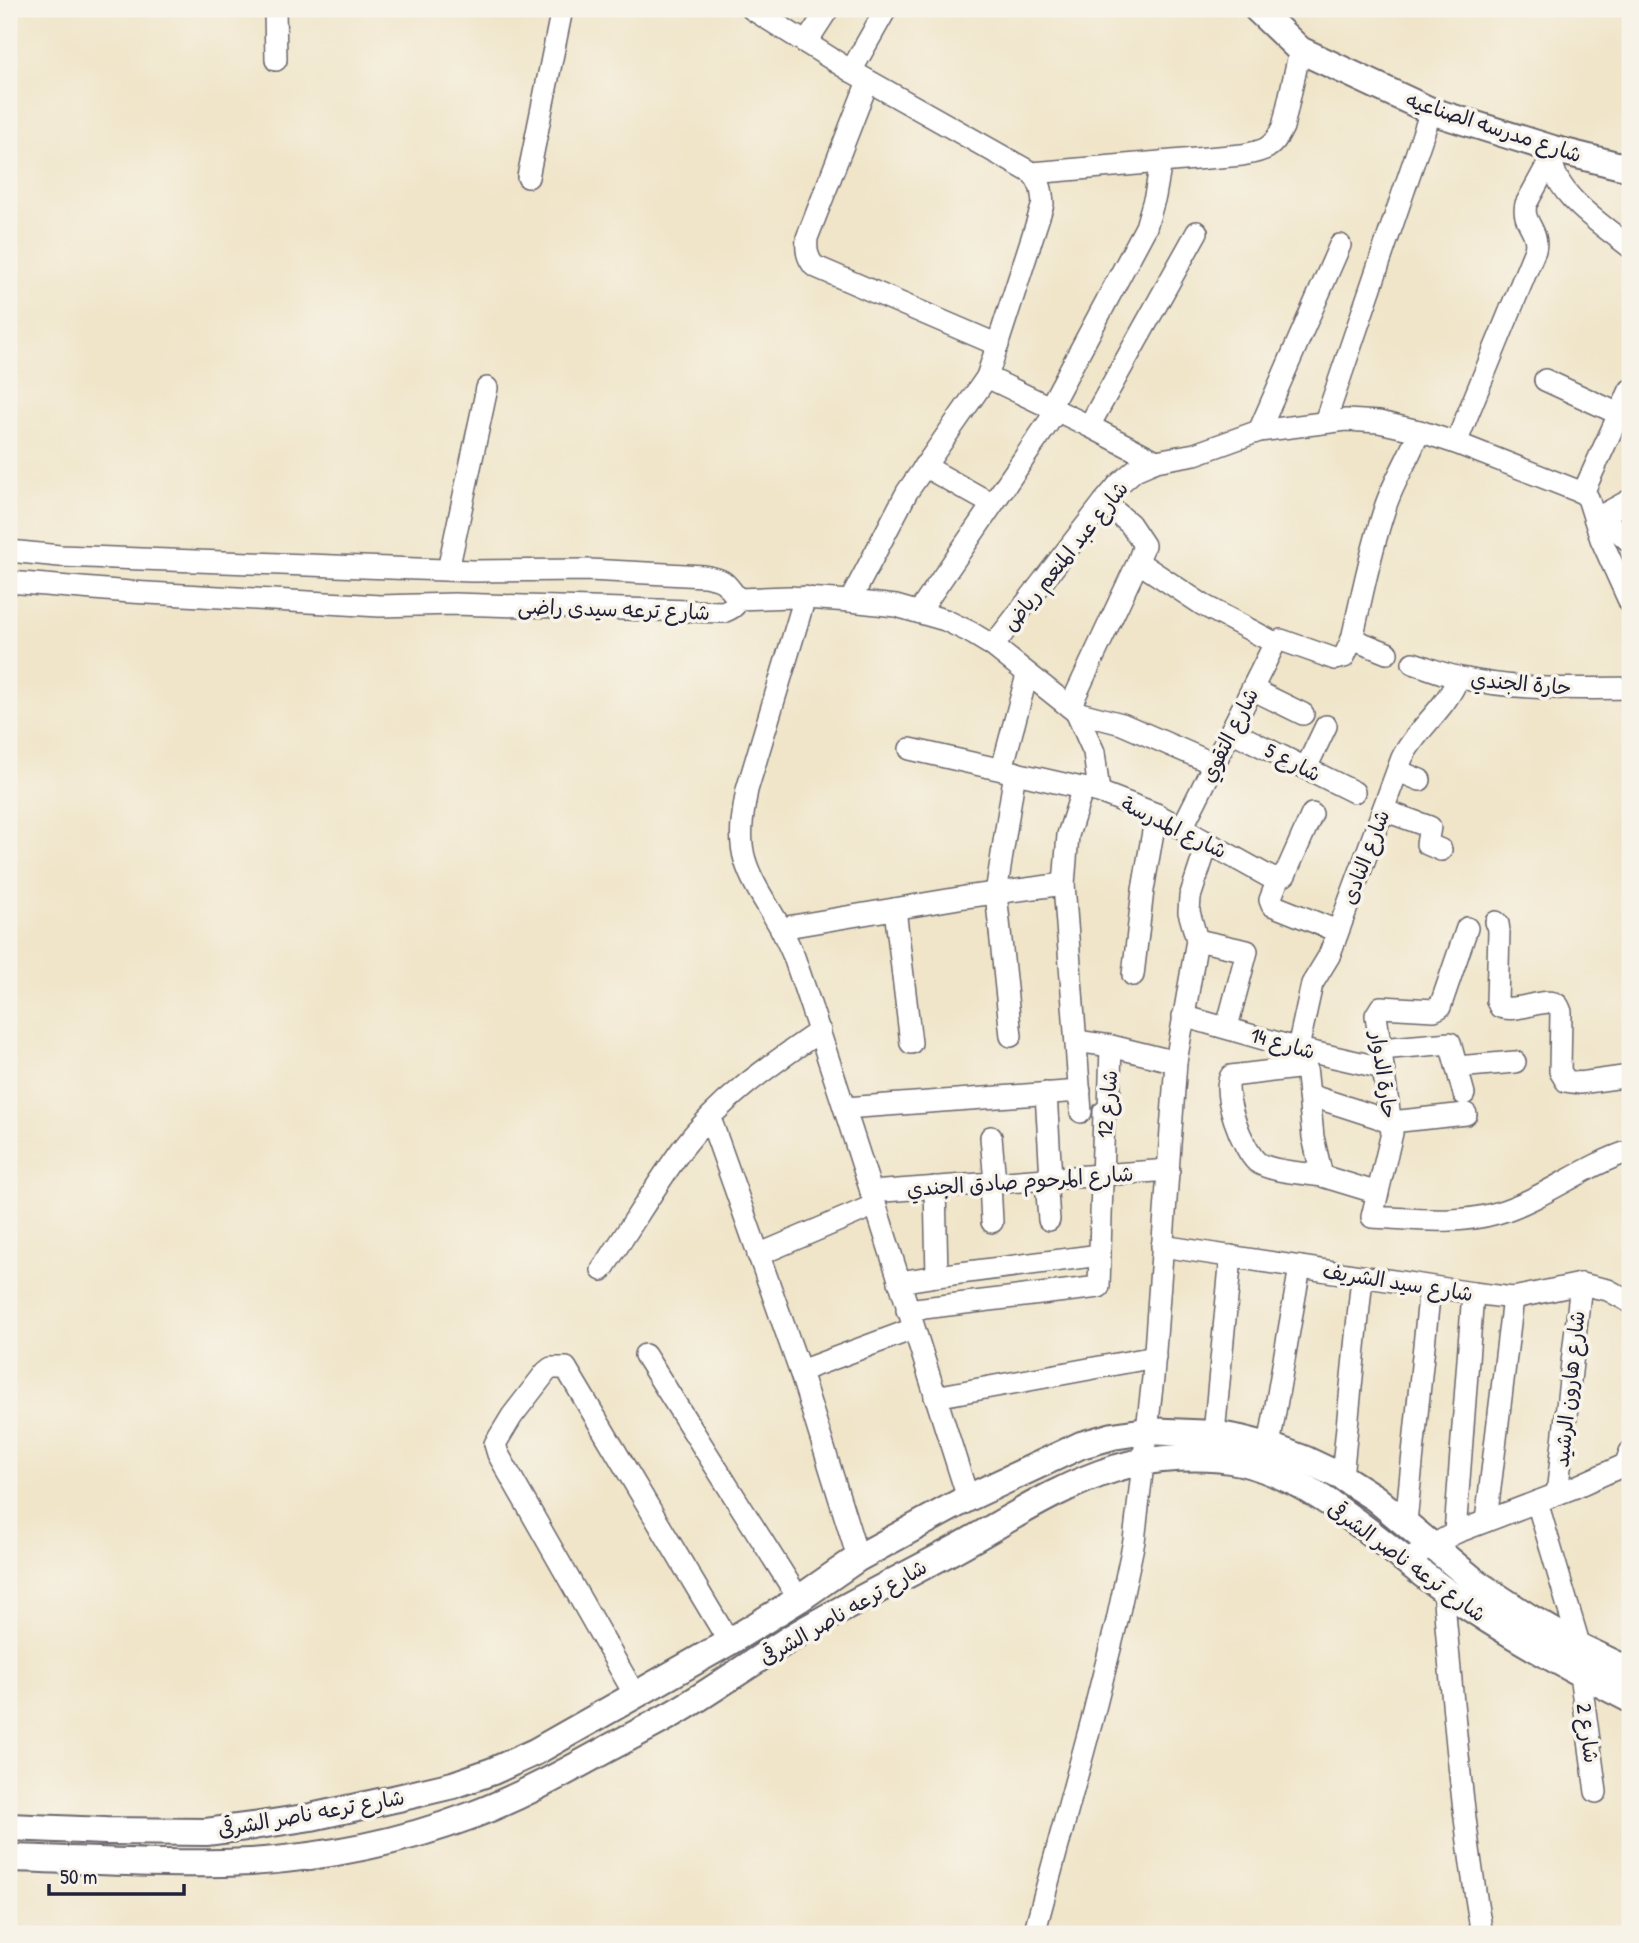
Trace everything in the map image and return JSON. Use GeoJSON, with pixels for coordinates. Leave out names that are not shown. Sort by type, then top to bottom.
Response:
{"type":"FeatureCollection","features":[{"type":"Feature","properties":{"kind":"street"},"geometry":{"type":"LineString","coordinates":[[275,9],[276,60]]}},
{"type":"Feature","properties":{"kind":"street"},"geometry":{"type":"LineString","coordinates":[[528,177],[562,9]]}},
{"type":"Feature","properties":{"kind":"street"},"geometry":{"type":"LineString","coordinates":[[752,9],[859,76],[1032,173],[1040,183],[1042,191],[1043,204],[987,377],[907,492],[850,601]]}},
{"type":"Feature","properties":{"kind":"street"},"geometry":{"type":"LineString","coordinates":[[806,43],[828,9]]}},
{"type":"Feature","properties":{"kind":"street"},"geometry":{"type":"LineString","coordinates":[[886,9],[859,76],[807,238],[806,253],[814,266],[998,345]]}},
{"type":"Feature","properties":{"kind":"street","name":"شارع مدرسه الصناعيه"},"geometry":{"type":"LineString","coordinates":[[1257,9],[1300,50],[1431,111],[1552,154],[1630,166]]}},
{"type":"Feature","properties":{"kind":"street"},"geometry":{"type":"LineString","coordinates":[[1032,173],[1242,155],[1269,148],[1283,127],[1300,50]]}},
{"type":"Feature","properties":{"kind":"street"},"geometry":{"type":"LineString","coordinates":[[1325,422],[1431,111]]}},
{"type":"Feature","properties":{"kind":"street"},"geometry":{"type":"LineString","coordinates":[[1552,154],[1563,189],[1574,202],[1630,247]]}},
{"type":"Feature","properties":{"kind":"street"},"geometry":{"type":"LineString","coordinates":[[1456,443],[1535,250],[1536,238],[1524,211],[1552,154]]}},
{"type":"Feature","properties":{"kind":"street"},"geometry":{"type":"LineString","coordinates":[[919,611],[1054,409],[1146,227],[1161,162]]}},
{"type":"Feature","properties":{"kind":"street"},"geometry":{"type":"LineString","coordinates":[[1089,426],[1198,232]]}},
{"type":"Feature","properties":{"kind":"street"},"geometry":{"type":"LineString","coordinates":[[1259,431],[1340,245]]}},
{"type":"Feature","properties":{"kind":"street"},"geometry":{"type":"LineString","coordinates":[[987,377],[1156,461]]}},
{"type":"Feature","properties":{"kind":"street"},"geometry":{"type":"LineString","coordinates":[[1545,380],[1619,414]]}},
{"type":"Feature","properties":{"kind":"street"},"geometry":{"type":"LineString","coordinates":[[448,570],[487,388]]}},
{"type":"Feature","properties":{"kind":"street"},"geometry":{"type":"LineString","coordinates":[[1630,390],[1583,493],[1588,498],[1611,562],[1630,603]]}},
{"type":"Feature","properties":{"kind":"street","name":"شارع عبد المنعم رياض"},"geometry":{"type":"LineString","coordinates":[[993,646],[1104,502],[1135,470],[1156,461],[1195,454],[1259,431],[1346,420],[1379,422],[1456,443],[1583,493]]}},
{"type":"Feature","properties":{"kind":"street"},"geometry":{"type":"LineString","coordinates":[[1138,562],[1203,605],[1275,643],[1281,640],[1338,659],[1344,657],[1352,639],[1383,512],[1419,431]]}},
{"type":"Feature","properties":{"kind":"street"},"geometry":{"type":"LineString","coordinates":[[924,466],[992,504]]}},
{"type":"Feature","properties":{"kind":"street"},"geometry":{"type":"LineString","coordinates":[[1595,519],[1630,500]]}},
{"type":"Feature","properties":{"kind":"street"},"geometry":{"type":"LineString","coordinates":[[845,1108],[1046,1093],[1081,1101],[1064,884],[1068,835],[1091,790],[1094,752],[1073,709],[1144,545],[1130,524],[1104,502]]}},
{"type":"Feature","properties":{"kind":"street"},"geometry":{"type":"LineString","coordinates":[[1595,519],[1610,524],[1630,542]]}},
{"type":"Feature","properties":{"kind":"street"},"geometry":{"type":"LineString","coordinates":[[9,551],[60,556],[448,570],[589,570],[704,576],[720,578],[726,582],[738,599]]}},
{"type":"Feature","properties":{"kind":"street","name":"شارع ترعه سيدى راضى"},"geometry":{"type":"LineString","coordinates":[[9,582],[380,606],[454,604],[723,612],[737,604],[738,599],[805,597],[896,606],[945,620],[970,632],[993,646],[1073,709],[1122,724],[1214,764]]}},
{"type":"Feature","properties":{"kind":"street"},"geometry":{"type":"LineString","coordinates":[[805,597],[755,759],[742,816],[744,860],[794,957],[820,1031],[968,1498]]}},
{"type":"Feature","properties":{"kind":"street"},"geometry":{"type":"LineString","coordinates":[[1352,639],[1387,653]]}},
{"type":"Feature","properties":{"kind":"street","name":"شارع التقوي"},"geometry":{"type":"LineString","coordinates":[[1182,828],[1275,643]]}},
{"type":"Feature","properties":{"kind":"street","name":"حارة الجندي"},"geometry":{"type":"LineString","coordinates":[[1413,663],[1458,678],[1506,686],[1630,688]]}},
{"type":"Feature","properties":{"kind":"street"},"geometry":{"type":"LineString","coordinates":[[1011,1036],[996,893],[1008,771],[1027,674]]}},
{"type":"Feature","properties":{"kind":"street","name":"شارع النادى"},"geometry":{"type":"LineString","coordinates":[[1297,1048],[1312,984],[1329,956],[1407,748],[1440,709],[1458,678]]}},
{"type":"Feature","properties":{"kind":"street"},"geometry":{"type":"LineString","coordinates":[[1252,689],[1303,714]]}},
{"type":"Feature","properties":{"kind":"street"},"geometry":{"type":"LineString","coordinates":[[1306,768],[1326,726]]}},
{"type":"Feature","properties":{"kind":"street","name":"شارع 5"},"geometry":{"type":"LineString","coordinates":[[1231,731],[1354,792]]}},
{"type":"Feature","properties":{"kind":"street","name":"شارع المدرسة"},"geometry":{"type":"LineString","coordinates":[[910,749],[1091,790],[1156,814],[1271,878],[1278,879]]}},
{"type":"Feature","properties":{"kind":"street"},"geometry":{"type":"LineString","coordinates":[[1398,771],[1420,780]]}},
{"type":"Feature","properties":{"kind":"street"},"geometry":{"type":"LineString","coordinates":[[1383,810],[1430,827],[1427,844],[1441,850]]}},
{"type":"Feature","properties":{"kind":"street"},"geometry":{"type":"LineString","coordinates":[[1133,975],[1143,890],[1156,814]]}},
{"type":"Feature","properties":{"kind":"street"},"geometry":{"type":"LineString","coordinates":[[1312,814],[1285,875],[1278,879],[1270,900],[1272,905],[1337,931]]}},
{"type":"Feature","properties":{"kind":"street"},"geometry":{"type":"LineString","coordinates":[[1034,1934],[1092,1720],[1134,1541],[1155,1357],[1176,1062],[1197,940],[1189,912],[1190,897],[1208,842]]}},
{"type":"Feature","properties":{"kind":"street"},"geometry":{"type":"LineString","coordinates":[[780,928],[1064,884]]}},
{"type":"Feature","properties":{"kind":"street"},"geometry":{"type":"LineString","coordinates":[[895,909],[911,1043]]}},
{"type":"Feature","properties":{"kind":"street"},"geometry":{"type":"LineString","coordinates":[[1496,922],[1499,931],[1497,1001],[1500,1007],[1507,1009],[1554,1003],[1558,1006],[1561,1012],[1560,1071],[1566,1081],[1580,1083],[1630,1076]]}},
{"type":"Feature","properties":{"kind":"street","name":"حارة الدوار"},"geometry":{"type":"LineString","coordinates":[[1467,928],[1440,1007],[1434,1010],[1381,1007],[1376,1014],[1391,1123],[1391,1141],[1372,1217],[1456,1220],[1497,1213],[1549,1190],[1588,1168],[1630,1151]]}},
{"type":"Feature","properties":{"kind":"street"},"geometry":{"type":"LineString","coordinates":[[1197,940],[1247,951],[1227,1027]]}},
{"type":"Feature","properties":{"kind":"street","name":"شارع 14"},"geometry":{"type":"LineString","coordinates":[[1183,1016],[1297,1048],[1381,1058],[1449,1043],[1452,1045],[1457,1067]]}},
{"type":"Feature","properties":{"kind":"street"},"geometry":{"type":"LineString","coordinates":[[602,1270],[683,1147],[741,1087],[820,1031]]}},
{"type":"Feature","properties":{"kind":"street"},"geometry":{"type":"LineString","coordinates":[[1076,1041],[1111,1046],[1176,1062]]}},
{"type":"Feature","properties":{"kind":"street","name":"شارع 12"},"geometry":{"type":"LineString","coordinates":[[910,1320],[1099,1287],[1104,1112],[1108,1110],[1111,1046]]}},
{"type":"Feature","properties":{"kind":"street"},"geometry":{"type":"LineString","coordinates":[[1309,1095],[1391,1123],[1465,1104],[1457,1067],[1515,1062]]}},
{"type":"Feature","properties":{"kind":"street"},"geometry":{"type":"LineString","coordinates":[[1322,1176],[1313,1137],[1306,1067],[1236,1074],[1228,1079],[1227,1090],[1236,1121],[1245,1144],[1257,1162],[1274,1168],[1322,1176],[1378,1193]]}},
{"type":"Feature","properties":{"kind":"street"},"geometry":{"type":"LineString","coordinates":[[1046,1093],[1049,1220]]}},
{"type":"Feature","properties":{"kind":"street"},"geometry":{"type":"LineString","coordinates":[[710,1118],[800,1371],[858,1558]]}},
{"type":"Feature","properties":{"kind":"street"},"geometry":{"type":"LineString","coordinates":[[991,1138],[992,1222]]}},
{"type":"Feature","properties":{"kind":"street","name":"شارع المرحوم صادق الجندي"},"geometry":{"type":"LineString","coordinates":[[758,1255],[873,1198],[935,1187],[1169,1170]]}},
{"type":"Feature","properties":{"kind":"street"},"geometry":{"type":"LineString","coordinates":[[935,1187],[937,1276]]}},
{"type":"Feature","properties":{"kind":"street","name":"شارع سيد الشريف"},"geometry":{"type":"LineString","coordinates":[[1162,1246],[1513,1298],[1581,1284],[1608,1290],[1630,1302]]}},
{"type":"Feature","properties":{"kind":"street"},"geometry":{"type":"LineString","coordinates":[[899,1282],[1100,1255]]}},
{"type":"Feature","properties":{"kind":"street"},"geometry":{"type":"LineString","coordinates":[[1214,1434],[1231,1256]]}},
{"type":"Feature","properties":{"kind":"street"},"geometry":{"type":"LineString","coordinates":[[1269,1446],[1300,1267]]}},
{"type":"Feature","properties":{"kind":"street"},"geometry":{"type":"LineString","coordinates":[[1342,1477],[1363,1277]]}},
{"type":"Feature","properties":{"kind":"street","name":"شارع هارون الرشيد"},"geometry":{"type":"LineString","coordinates":[[1557,1494],[1581,1284]]}},
{"type":"Feature","properties":{"kind":"street"},"geometry":{"type":"LineString","coordinates":[[1406,1522],[1430,1287]]}},
{"type":"Feature","properties":{"kind":"street"},"geometry":{"type":"LineString","coordinates":[[1444,1539],[1473,1293]]}},
{"type":"Feature","properties":{"kind":"street"},"geometry":{"type":"LineString","coordinates":[[1486,1521],[1513,1298]]}},
{"type":"Feature","properties":{"kind":"street"},"geometry":{"type":"LineString","coordinates":[[800,1371],[910,1320]]}},
{"type":"Feature","properties":{"kind":"street"},"geometry":{"type":"LineString","coordinates":[[645,1354],[799,1599]]}},
{"type":"Feature","properties":{"kind":"street"},"geometry":{"type":"LineString","coordinates":[[936,1397],[1155,1357]]}},
{"type":"Feature","properties":{"kind":"street"},"geometry":{"type":"LineString","coordinates":[[635,1695],[498,1454],[495,1444],[512,1416],[551,1368],[566,1368],[729,1642]]}},
{"type":"Feature","properties":{"kind":"street","name":"شارع ترعه ناصر الشرقى"},"geometry":{"type":"LineString","coordinates":[[9,1827],[206,1832],[311,1817],[453,1785],[535,1752],[729,1642],[799,1599],[858,1558],[968,1498],[1081,1445],[1146,1431],[1214,1434],[1269,1446],[1342,1477],[1406,1522],[1444,1539],[1478,1584],[1580,1647],[1630,1671]]}},
{"type":"Feature","properties":{"kind":"street"},"geometry":{"type":"LineString","coordinates":[[1406,1560],[1444,1539],[1622,1466],[1630,1455]]}},
{"type":"Feature","properties":{"kind":"street","name":"شارع ترعه ناصر الشرقى"},"geometry":{"type":"LineString","coordinates":[[9,1858],[178,1863],[252,1861],[338,1851],[398,1838],[469,1816],[537,1787],[681,1710],[795,1636],[1063,1490],[1117,1468],[1143,1462],[1193,1457],[1245,1463],[1294,1481],[1337,1509],[1443,1590],[1510,1635],[1630,1699]]}},
{"type":"Feature","properties":{"kind":"street"},"geometry":{"type":"LineString","coordinates":[[1536,1502],[1580,1647]]}},
{"type":"Feature","properties":{"kind":"street"},"geometry":{"type":"LineString","coordinates":[[1443,1590],[1458,1757],[1482,1934]]}},
{"type":"Feature","properties":{"kind":"street","name":"شارع 2"},"geometry":{"type":"LineString","coordinates":[[1580,1674],[1596,1792]]}}]}
